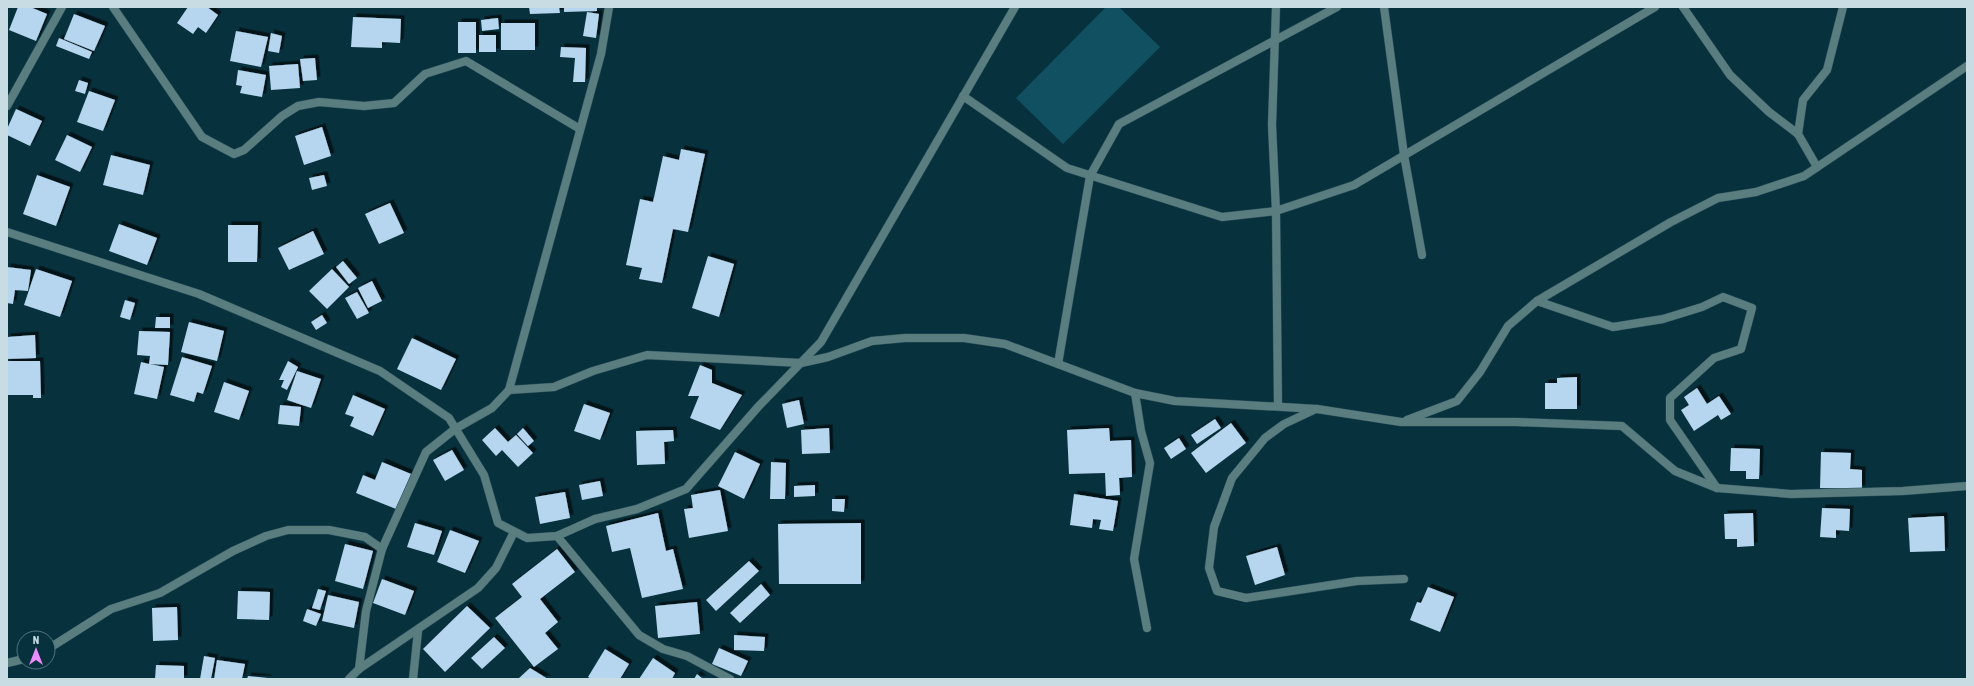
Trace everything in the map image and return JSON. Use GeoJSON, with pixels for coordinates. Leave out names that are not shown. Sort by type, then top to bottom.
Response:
{"type":"FeatureCollection","features":[{"type":"Feature","properties":{"kind":"street"},"geometry":{"type":"LineString","coordinates":[[7,106],[62,7]]}},
{"type":"Feature","properties":{"kind":"street"},"geometry":{"type":"LineString","coordinates":[[113,7],[202,137],[234,154],[244,150],[282,116],[298,106],[319,102],[364,106],[394,103],[425,74],[466,61],[580,129]]}},
{"type":"Feature","properties":{"kind":"street"},"geometry":{"type":"LineString","coordinates":[[359,669],[366,611],[382,549],[426,452],[455,429],[492,408],[510,390],[601,54],[609,7]]}},
{"type":"Feature","properties":{"kind":"street"},"geometry":{"type":"LineString","coordinates":[[7,232],[199,294],[380,371],[449,418],[484,475],[498,523],[527,538],[558,536],[595,520],[638,509],[686,489],[758,407],[821,342],[1015,7]]}},
{"type":"Feature","properties":{"kind":"street"},"geometry":{"type":"LineString","coordinates":[[1276,7],[1272,125],[1276,211],[1278,406]]}},
{"type":"Feature","properties":{"kind":"street"},"geometry":{"type":"LineString","coordinates":[[1058,364],[1090,176],[1119,124],[1337,7]]}},
{"type":"Feature","properties":{"kind":"street"},"geometry":{"type":"LineString","coordinates":[[1384,7],[1404,155],[1422,255]]}},
{"type":"Feature","properties":{"kind":"street"},"geometry":{"type":"LineString","coordinates":[[963,96],[1067,168],[1222,217],[1276,211],[1354,185],[1654,7]]}},
{"type":"Feature","properties":{"kind":"street"},"geometry":{"type":"LineString","coordinates":[[1684,7],[1730,76],[1769,112],[1798,134],[1817,167]]}},
{"type":"Feature","properties":{"kind":"street"},"geometry":{"type":"LineString","coordinates":[[1798,134],[1803,100],[1827,70],[1843,7]]}},
{"type":"Feature","properties":{"kind":"street"},"geometry":{"type":"LineString","coordinates":[[1401,422],[1456,401],[1480,372],[1508,326],[1536,301],[1671,222],[1718,198],[1756,192],[1804,176],[1967,66]]}},
{"type":"Feature","properties":{"kind":"street"},"geometry":{"type":"LineString","coordinates":[[1536,301],[1613,327],[1663,319],[1702,307],[1723,296],[1752,308],[1741,350],[1714,358],[1670,398],[1670,420],[1717,488]]}},
{"type":"Feature","properties":{"kind":"street"},"geometry":{"type":"LineString","coordinates":[[510,390],[554,387],[592,371],[647,355],[800,363],[828,357],[872,341],[905,338],[964,338],[1005,344],[1135,394],[1175,400],[1317,409],[1401,422],[1516,422],[1622,426],[1675,471],[1717,488],[1792,494],[1903,491],[1967,486]]}},
{"type":"Feature","properties":{"kind":"street"},"geometry":{"type":"LineString","coordinates":[[1135,394],[1141,431],[1150,463],[1134,559],[1147,628]]}},
{"type":"Feature","properties":{"kind":"street"},"geometry":{"type":"LineString","coordinates":[[1317,409],[1284,424],[1265,438],[1232,478],[1214,526],[1209,568],[1216,591],[1246,598],[1357,581],[1404,579]]}},
{"type":"Feature","properties":{"kind":"street"},"geometry":{"type":"LineString","coordinates":[[56,644],[111,609],[160,593],[233,551],[266,536],[288,530],[329,530],[365,537],[382,549]]}},
{"type":"Feature","properties":{"kind":"street"},"geometry":{"type":"LineString","coordinates":[[349,679],[359,669],[478,588],[496,568],[514,532]]}},
{"type":"Feature","properties":{"kind":"street"},"geometry":{"type":"LineString","coordinates":[[558,536],[639,635],[663,649],[687,656],[730,679]]}},
{"type":"Feature","properties":{"kind":"street"},"geometry":{"type":"LineString","coordinates":[[413,679],[418,630]]}},
{"type":"Feature","properties":{"kind":"shaded area"},"geometry":{"type":"Polygon","coordinates":[[[1106,7],[1119,7],[1160,47],[1063,144],[1016,98],[1106,7]]]}},
{"type":"Feature","properties":{"kind":"building"},"geometry":{"type":"Polygon","coordinates":[[[18,7],[30,7],[47,14],[36,41],[9,30],[18,7]]]}},
{"type":"Feature","properties":{"kind":"building"},"geometry":{"type":"Polygon","coordinates":[[[188,7],[207,7],[218,15],[206,33],[198,27],[193,34],[177,23],[188,7]]]}},
{"type":"Feature","properties":{"kind":"building"},"geometry":{"type":"Polygon","coordinates":[[[529,7],[559,7],[560,13],[530,14],[529,7]]]}},
{"type":"Feature","properties":{"kind":"building"},"geometry":{"type":"Polygon","coordinates":[[[564,7],[597,7],[597,11],[564,12],[564,7]]]}},
{"type":"Feature","properties":{"kind":"building"},"geometry":{"type":"Polygon","coordinates":[[[587,12],[599,14],[596,38],[583,36],[587,12]]]}},
{"type":"Feature","properties":{"kind":"building"},"geometry":{"type":"Polygon","coordinates":[[[74,14],[105,26],[94,51],[64,39],[74,14]]]}},
{"type":"Feature","properties":{"kind":"building"},"geometry":{"type":"Polygon","coordinates":[[[353,17],[401,19],[400,43],[382,42],[382,48],[351,47],[353,17]]]}},
{"type":"Feature","properties":{"kind":"building"},"geometry":{"type":"Polygon","coordinates":[[[498,18],[499,29],[482,31],[481,20],[498,18]]]}},
{"type":"Feature","properties":{"kind":"building"},"geometry":{"type":"Polygon","coordinates":[[[458,22],[476,22],[476,53],[458,53],[458,22]]]}},
{"type":"Feature","properties":{"kind":"building"},"geometry":{"type":"Polygon","coordinates":[[[501,23],[535,23],[535,50],[501,50],[501,23]]]}},
{"type":"Feature","properties":{"kind":"building"},"geometry":{"type":"Polygon","coordinates":[[[236,31],[268,37],[261,67],[230,61],[236,31]]]}},
{"type":"Feature","properties":{"kind":"building"},"geometry":{"type":"Polygon","coordinates":[[[271,33],[282,36],[279,53],[268,51],[271,33]]]}},
{"type":"Feature","properties":{"kind":"building"},"geometry":{"type":"Polygon","coordinates":[[[479,35],[496,35],[496,52],[479,52],[479,35]]]}},
{"type":"Feature","properties":{"kind":"building"},"geometry":{"type":"Polygon","coordinates":[[[59,38],[92,52],[89,59],[56,46],[59,38]]]}},
{"type":"Feature","properties":{"kind":"building"},"geometry":{"type":"Polygon","coordinates":[[[561,47],[586,48],[585,82],[573,82],[575,58],[560,57],[561,47]]]}},
{"type":"Feature","properties":{"kind":"building"},"geometry":{"type":"Polygon","coordinates":[[[315,58],[317,80],[303,81],[300,59],[315,58]]]}},
{"type":"Feature","properties":{"kind":"building"},"geometry":{"type":"Polygon","coordinates":[[[298,64],[300,88],[271,90],[269,66],[298,64]]]}},
{"type":"Feature","properties":{"kind":"building"},"geometry":{"type":"Polygon","coordinates":[[[238,70],[266,75],[262,97],[240,93],[242,86],[236,85],[238,70]]]}},
{"type":"Feature","properties":{"kind":"building"},"geometry":{"type":"Polygon","coordinates":[[[79,80],[88,83],[85,94],[75,91],[79,80]]]}},
{"type":"Feature","properties":{"kind":"building"},"geometry":{"type":"Polygon","coordinates":[[[89,91],[115,100],[103,131],[77,122],[89,91]]]}},
{"type":"Feature","properties":{"kind":"building"},"geometry":{"type":"Polygon","coordinates":[[[16,109],[42,121],[30,146],[7,135],[7,129],[16,109]]]}},
{"type":"Feature","properties":{"kind":"building"},"geometry":{"type":"Polygon","coordinates":[[[322,127],[331,156],[304,165],[295,136],[322,127]]]}},
{"type":"Feature","properties":{"kind":"building"},"geometry":{"type":"Polygon","coordinates":[[[67,135],[92,147],[80,172],[55,160],[67,135]]]}},
{"type":"Feature","properties":{"kind":"building"},"geometry":{"type":"Polygon","coordinates":[[[681,149],[705,154],[688,232],[673,229],[662,283],[639,279],[642,268],[626,265],[640,199],[653,202],[663,156],[679,160],[681,149]]]}},
{"type":"Feature","properties":{"kind":"building"},"geometry":{"type":"Polygon","coordinates":[[[111,155],[150,165],[143,195],[103,185],[111,155]]]}},
{"type":"Feature","properties":{"kind":"building"},"geometry":{"type":"Polygon","coordinates":[[[37,175],[70,187],[56,226],[23,214],[37,175]]]}},
{"type":"Feature","properties":{"kind":"building"},"geometry":{"type":"Polygon","coordinates":[[[324,175],[327,186],[312,190],[309,178],[324,175]]]}},
{"type":"Feature","properties":{"kind":"building"},"geometry":{"type":"Polygon","coordinates":[[[390,203],[404,233],[379,244],[365,214],[390,203]]]}},
{"type":"Feature","properties":{"kind":"building"},"geometry":{"type":"Polygon","coordinates":[[[119,224],[157,238],[147,265],[109,251],[119,224]]]}},
{"type":"Feature","properties":{"kind":"building"},"geometry":{"type":"Polygon","coordinates":[[[228,225],[258,225],[257,262],[228,262],[228,225]]]}},
{"type":"Feature","properties":{"kind":"building"},"geometry":{"type":"Polygon","coordinates":[[[313,231],[324,254],[289,270],[278,248],[313,231]]]}},
{"type":"Feature","properties":{"kind":"building"},"geometry":{"type":"Polygon","coordinates":[[[708,256],[734,264],[719,317],[692,308],[708,256]]]}},
{"type":"Feature","properties":{"kind":"building"},"geometry":{"type":"Polygon","coordinates":[[[343,261],[357,278],[349,284],[336,267],[343,261]]]}},
{"type":"Feature","properties":{"kind":"building"},"geometry":{"type":"Polygon","coordinates":[[[7,267],[31,270],[28,291],[15,290],[13,304],[7,303],[7,267]]]}},
{"type":"Feature","properties":{"kind":"building"},"geometry":{"type":"Polygon","coordinates":[[[36,269],[72,281],[60,317],[24,305],[36,269]]]}},
{"type":"Feature","properties":{"kind":"building"},"geometry":{"type":"Polygon","coordinates":[[[332,269],[349,287],[327,309],[309,291],[332,269]]]}},
{"type":"Feature","properties":{"kind":"building"},"geometry":{"type":"Polygon","coordinates":[[[372,281],[382,301],[368,308],[358,288],[372,281]]]}},
{"type":"Feature","properties":{"kind":"building"},"geometry":{"type":"Polygon","coordinates":[[[357,292],[369,313],[357,319],[345,298],[357,292]]]}},
{"type":"Feature","properties":{"kind":"building"},"geometry":{"type":"Polygon","coordinates":[[[125,300],[135,303],[130,320],[120,317],[125,300]]]}},
{"type":"Feature","properties":{"kind":"building"},"geometry":{"type":"Polygon","coordinates":[[[322,315],[327,323],[316,330],[311,322],[322,315]]]}},
{"type":"Feature","properties":{"kind":"building"},"geometry":{"type":"Polygon","coordinates":[[[156,317],[170,317],[170,328],[155,328],[156,317]]]}},
{"type":"Feature","properties":{"kind":"building"},"geometry":{"type":"Polygon","coordinates":[[[189,322],[224,331],[217,361],[181,352],[189,322]]]}},
{"type":"Feature","properties":{"kind":"building"},"geometry":{"type":"Polygon","coordinates":[[[139,331],[170,332],[168,365],[150,364],[164,367],[157,399],[134,394],[141,362],[149,364],[150,356],[137,355],[139,331]]]}},
{"type":"Feature","properties":{"kind":"building"},"geometry":{"type":"Polygon","coordinates":[[[35,335],[36,358],[7,359],[7,337],[35,335]]]}},
{"type":"Feature","properties":{"kind":"building"},"geometry":{"type":"Polygon","coordinates":[[[412,338],[456,359],[441,390],[397,369],[412,338]]]}},
{"type":"Feature","properties":{"kind":"building"},"geometry":{"type":"Polygon","coordinates":[[[182,357],[212,366],[203,394],[197,392],[194,402],[170,395],[182,357]]]}},
{"type":"Feature","properties":{"kind":"building"},"geometry":{"type":"Polygon","coordinates":[[[7,361],[40,361],[41,398],[33,398],[33,395],[7,395],[7,361]]]}},
{"type":"Feature","properties":{"kind":"building"},"geometry":{"type":"Polygon","coordinates":[[[288,361],[298,367],[287,390],[281,387],[284,380],[279,380],[288,361]]]}},
{"type":"Feature","properties":{"kind":"building"},"geometry":{"type":"Polygon","coordinates":[[[700,365],[712,370],[712,383],[742,395],[720,430],[690,418],[699,396],[688,396],[700,365]]]}},
{"type":"Feature","properties":{"kind":"building"},"geometry":{"type":"Polygon","coordinates":[[[297,371],[321,379],[311,408],[287,400],[297,371]]]}},
{"type":"Feature","properties":{"kind":"building"},"geometry":{"type":"Polygon","coordinates":[[[1577,377],[1577,409],[1545,409],[1545,383],[1557,383],[1557,378],[1577,377]]]}},
{"type":"Feature","properties":{"kind":"building"},"geometry":{"type":"Polygon","coordinates":[[[224,382],[249,391],[239,420],[214,412],[224,382]]]}},
{"type":"Feature","properties":{"kind":"building"},"geometry":{"type":"Polygon","coordinates":[[[1697,388],[1707,404],[1719,396],[1731,414],[1721,420],[1718,415],[1694,431],[1681,410],[1689,405],[1684,397],[1697,388]]]}},
{"type":"Feature","properties":{"kind":"building"},"geometry":{"type":"Polygon","coordinates":[[[353,395],[385,409],[373,436],[350,426],[354,417],[345,414],[353,395]]]}},
{"type":"Feature","properties":{"kind":"building"},"geometry":{"type":"Polygon","coordinates":[[[799,400],[804,424],[787,428],[782,404],[799,400]]]}},
{"type":"Feature","properties":{"kind":"building"},"geometry":{"type":"Polygon","coordinates":[[[584,404],[610,413],[600,440],[574,431],[584,404]]]}},
{"type":"Feature","properties":{"kind":"building"},"geometry":{"type":"Polygon","coordinates":[[[280,405],[301,407],[299,426],[278,424],[280,405]]]}},
{"type":"Feature","properties":{"kind":"building"},"geometry":{"type":"Polygon","coordinates":[[[1215,419],[1221,428],[1197,444],[1191,435],[1215,419]]]}},
{"type":"Feature","properties":{"kind":"building"},"geometry":{"type":"Polygon","coordinates":[[[1231,423],[1246,443],[1206,473],[1191,453],[1231,423]]]}},
{"type":"Feature","properties":{"kind":"building"},"geometry":{"type":"Polygon","coordinates":[[[495,428],[508,442],[516,435],[533,453],[518,467],[502,450],[496,456],[482,440],[495,428]]]}},
{"type":"Feature","properties":{"kind":"building"},"geometry":{"type":"Polygon","coordinates":[[[523,428],[534,441],[528,446],[517,434],[523,428]]]}},
{"type":"Feature","properties":{"kind":"building"},"geometry":{"type":"Polygon","coordinates":[[[829,428],[830,453],[802,454],[801,430],[829,428]]]}},
{"type":"Feature","properties":{"kind":"building"},"geometry":{"type":"Polygon","coordinates":[[[1109,428],[1110,441],[1131,440],[1132,477],[1119,478],[1120,495],[1106,496],[1105,473],[1069,474],[1067,430],[1109,428]]]}},
{"type":"Feature","properties":{"kind":"building"},"geometry":{"type":"Polygon","coordinates":[[[673,430],[674,441],[664,442],[665,464],[637,465],[636,431],[673,430]]]}},
{"type":"Feature","properties":{"kind":"building"},"geometry":{"type":"Polygon","coordinates":[[[1179,438],[1186,449],[1171,459],[1164,448],[1179,438]]]}},
{"type":"Feature","properties":{"kind":"building"},"geometry":{"type":"Polygon","coordinates":[[[1731,448],[1760,449],[1759,479],[1746,479],[1746,471],[1730,471],[1731,448]]]}},
{"type":"Feature","properties":{"kind":"building"},"geometry":{"type":"Polygon","coordinates":[[[452,450],[464,470],[445,481],[433,460],[452,450]]]}},
{"type":"Feature","properties":{"kind":"building"},"geometry":{"type":"Polygon","coordinates":[[[735,452],[760,464],[744,499],[718,486],[735,452]]]}},
{"type":"Feature","properties":{"kind":"building"},"geometry":{"type":"Polygon","coordinates":[[[1821,452],[1851,453],[1850,469],[1862,470],[1862,489],[1820,488],[1821,452]]]}},
{"type":"Feature","properties":{"kind":"building"},"geometry":{"type":"Polygon","coordinates":[[[382,462],[411,474],[396,509],[356,493],[363,475],[375,480],[382,462]]]}},
{"type":"Feature","properties":{"kind":"building"},"geometry":{"type":"Polygon","coordinates":[[[771,462],[786,463],[785,499],[770,499],[771,462]]]}},
{"type":"Feature","properties":{"kind":"building"},"geometry":{"type":"Polygon","coordinates":[[[600,481],[603,496],[582,500],[579,485],[600,481]]]}},
{"type":"Feature","properties":{"kind":"building"},"geometry":{"type":"Polygon","coordinates":[[[815,485],[815,496],[794,497],[794,486],[815,485]]]}},
{"type":"Feature","properties":{"kind":"building"},"geometry":{"type":"Polygon","coordinates":[[[720,490],[728,531],[689,538],[684,509],[693,508],[691,495],[720,490]]]}},
{"type":"Feature","properties":{"kind":"building"},"geometry":{"type":"Polygon","coordinates":[[[565,492],[570,518],[540,524],[535,497],[565,492]]]}},
{"type":"Feature","properties":{"kind":"building"},"geometry":{"type":"Polygon","coordinates":[[[1074,494],[1118,501],[1113,531],[1099,529],[1101,520],[1093,519],[1092,528],[1070,525],[1074,494]]]}},
{"type":"Feature","properties":{"kind":"building"},"geometry":{"type":"Polygon","coordinates":[[[832,499],[845,499],[844,512],[832,511],[832,499]]]}},
{"type":"Feature","properties":{"kind":"building"},"geometry":{"type":"Polygon","coordinates":[[[1822,508],[1850,509],[1849,531],[1836,530],[1836,538],[1820,537],[1822,508]]]}},
{"type":"Feature","properties":{"kind":"building"},"geometry":{"type":"Polygon","coordinates":[[[658,513],[666,551],[673,549],[683,589],[642,598],[630,548],[612,552],[606,526],[658,513]]]}},
{"type":"Feature","properties":{"kind":"building"},"geometry":{"type":"Polygon","coordinates":[[[1753,513],[1754,546],[1737,547],[1737,539],[1725,539],[1724,514],[1753,513]]]}},
{"type":"Feature","properties":{"kind":"building"},"geometry":{"type":"Polygon","coordinates":[[[1944,516],[1945,551],[1910,552],[1908,518],[1944,516]]]}},
{"type":"Feature","properties":{"kind":"building"},"geometry":{"type":"Polygon","coordinates":[[[415,523],[442,531],[434,555],[407,547],[415,523]]]}},
{"type":"Feature","properties":{"kind":"building"},"geometry":{"type":"Polygon","coordinates":[[[861,523],[861,584],[779,584],[778,524],[861,523]]]}},
{"type":"Feature","properties":{"kind":"building"},"geometry":{"type":"Polygon","coordinates":[[[450,530],[479,541],[465,573],[437,562],[450,530]]]}},
{"type":"Feature","properties":{"kind":"building"},"geometry":{"type":"Polygon","coordinates":[[[345,544],[373,551],[363,589],[335,581],[345,544]]]}},
{"type":"Feature","properties":{"kind":"building"},"geometry":{"type":"Polygon","coordinates":[[[1277,547],[1285,575],[1255,585],[1246,556],[1277,547]]]}},
{"type":"Feature","properties":{"kind":"building"},"geometry":{"type":"Polygon","coordinates":[[[557,549],[575,572],[540,599],[558,622],[545,633],[558,649],[534,667],[495,618],[522,597],[512,584],[557,549]]]}},
{"type":"Feature","properties":{"kind":"building"},"geometry":{"type":"Polygon","coordinates":[[[749,561],[759,571],[716,611],[706,600],[749,561]]]}},
{"type":"Feature","properties":{"kind":"building"},"geometry":{"type":"Polygon","coordinates":[[[382,579],[414,591],[405,615],[373,603],[382,579]]]}},
{"type":"Feature","properties":{"kind":"building"},"geometry":{"type":"Polygon","coordinates":[[[761,584],[770,595],[740,623],[730,613],[761,584]]]}},
{"type":"Feature","properties":{"kind":"building"},"geometry":{"type":"Polygon","coordinates":[[[1428,587],[1454,597],[1440,632],[1410,620],[1417,602],[1421,603],[1428,587]]]}},
{"type":"Feature","properties":{"kind":"building"},"geometry":{"type":"Polygon","coordinates":[[[318,589],[326,591],[320,610],[312,608],[318,589]]]}},
{"type":"Feature","properties":{"kind":"building"},"geometry":{"type":"Polygon","coordinates":[[[238,591],[270,592],[269,620],[237,619],[238,591]]]}},
{"type":"Feature","properties":{"kind":"building"},"geometry":{"type":"Polygon","coordinates":[[[328,595],[359,602],[354,628],[322,621],[328,595]]]}},
{"type":"Feature","properties":{"kind":"building"},"geometry":{"type":"Polygon","coordinates":[[[697,602],[700,634],[658,638],[655,606],[697,602]]]}},
{"type":"Feature","properties":{"kind":"building"},"geometry":{"type":"Polygon","coordinates":[[[467,606],[490,628],[445,672],[423,649],[467,606]]]}},
{"type":"Feature","properties":{"kind":"building"},"geometry":{"type":"Polygon","coordinates":[[[177,607],[178,640],[153,641],[152,608],[177,607]]]}},
{"type":"Feature","properties":{"kind":"building"},"geometry":{"type":"Polygon","coordinates":[[[307,609],[321,614],[316,626],[303,621],[307,609]]]}},
{"type":"Feature","properties":{"kind":"building"},"geometry":{"type":"Polygon","coordinates":[[[734,635],[765,637],[764,651],[734,650],[734,635]]]}},
{"type":"Feature","properties":{"kind":"building"},"geometry":{"type":"Polygon","coordinates":[[[494,637],[505,648],[482,669],[471,658],[494,637]]]}},
{"type":"Feature","properties":{"kind":"building"},"geometry":{"type":"Polygon","coordinates":[[[719,648],[748,661],[741,676],[712,664],[719,648]]]}},
{"type":"Feature","properties":{"kind":"building"},"geometry":{"type":"Polygon","coordinates":[[[605,649],[629,664],[620,679],[591,679],[588,677],[605,649]]]}},
{"type":"Feature","properties":{"kind":"building"},"geometry":{"type":"Polygon","coordinates":[[[204,656],[215,658],[211,679],[200,679],[204,656]]]}},
{"type":"Feature","properties":{"kind":"building"},"geometry":{"type":"Polygon","coordinates":[[[653,658],[675,673],[672,679],[639,679],[653,658]]]}},
{"type":"Feature","properties":{"kind":"building"},"geometry":{"type":"Polygon","coordinates":[[[217,660],[245,664],[242,679],[214,679],[217,660]]]}},
{"type":"Feature","properties":{"kind":"building"},"geometry":{"type":"Polygon","coordinates":[[[156,665],[184,666],[184,679],[155,679],[156,665]]]}},
{"type":"Feature","properties":{"kind":"building"},"geometry":{"type":"Polygon","coordinates":[[[530,668],[548,679],[518,679],[530,668]]]}},
{"type":"Feature","properties":{"kind":"building"},"geometry":{"type":"Polygon","coordinates":[[[697,674],[703,679],[694,679],[697,674]]]}},
{"type":"Feature","properties":{"kind":"building"},"geometry":{"type":"Polygon","coordinates":[[[248,676],[268,678],[268,679],[247,679],[248,676]]]}}]}
